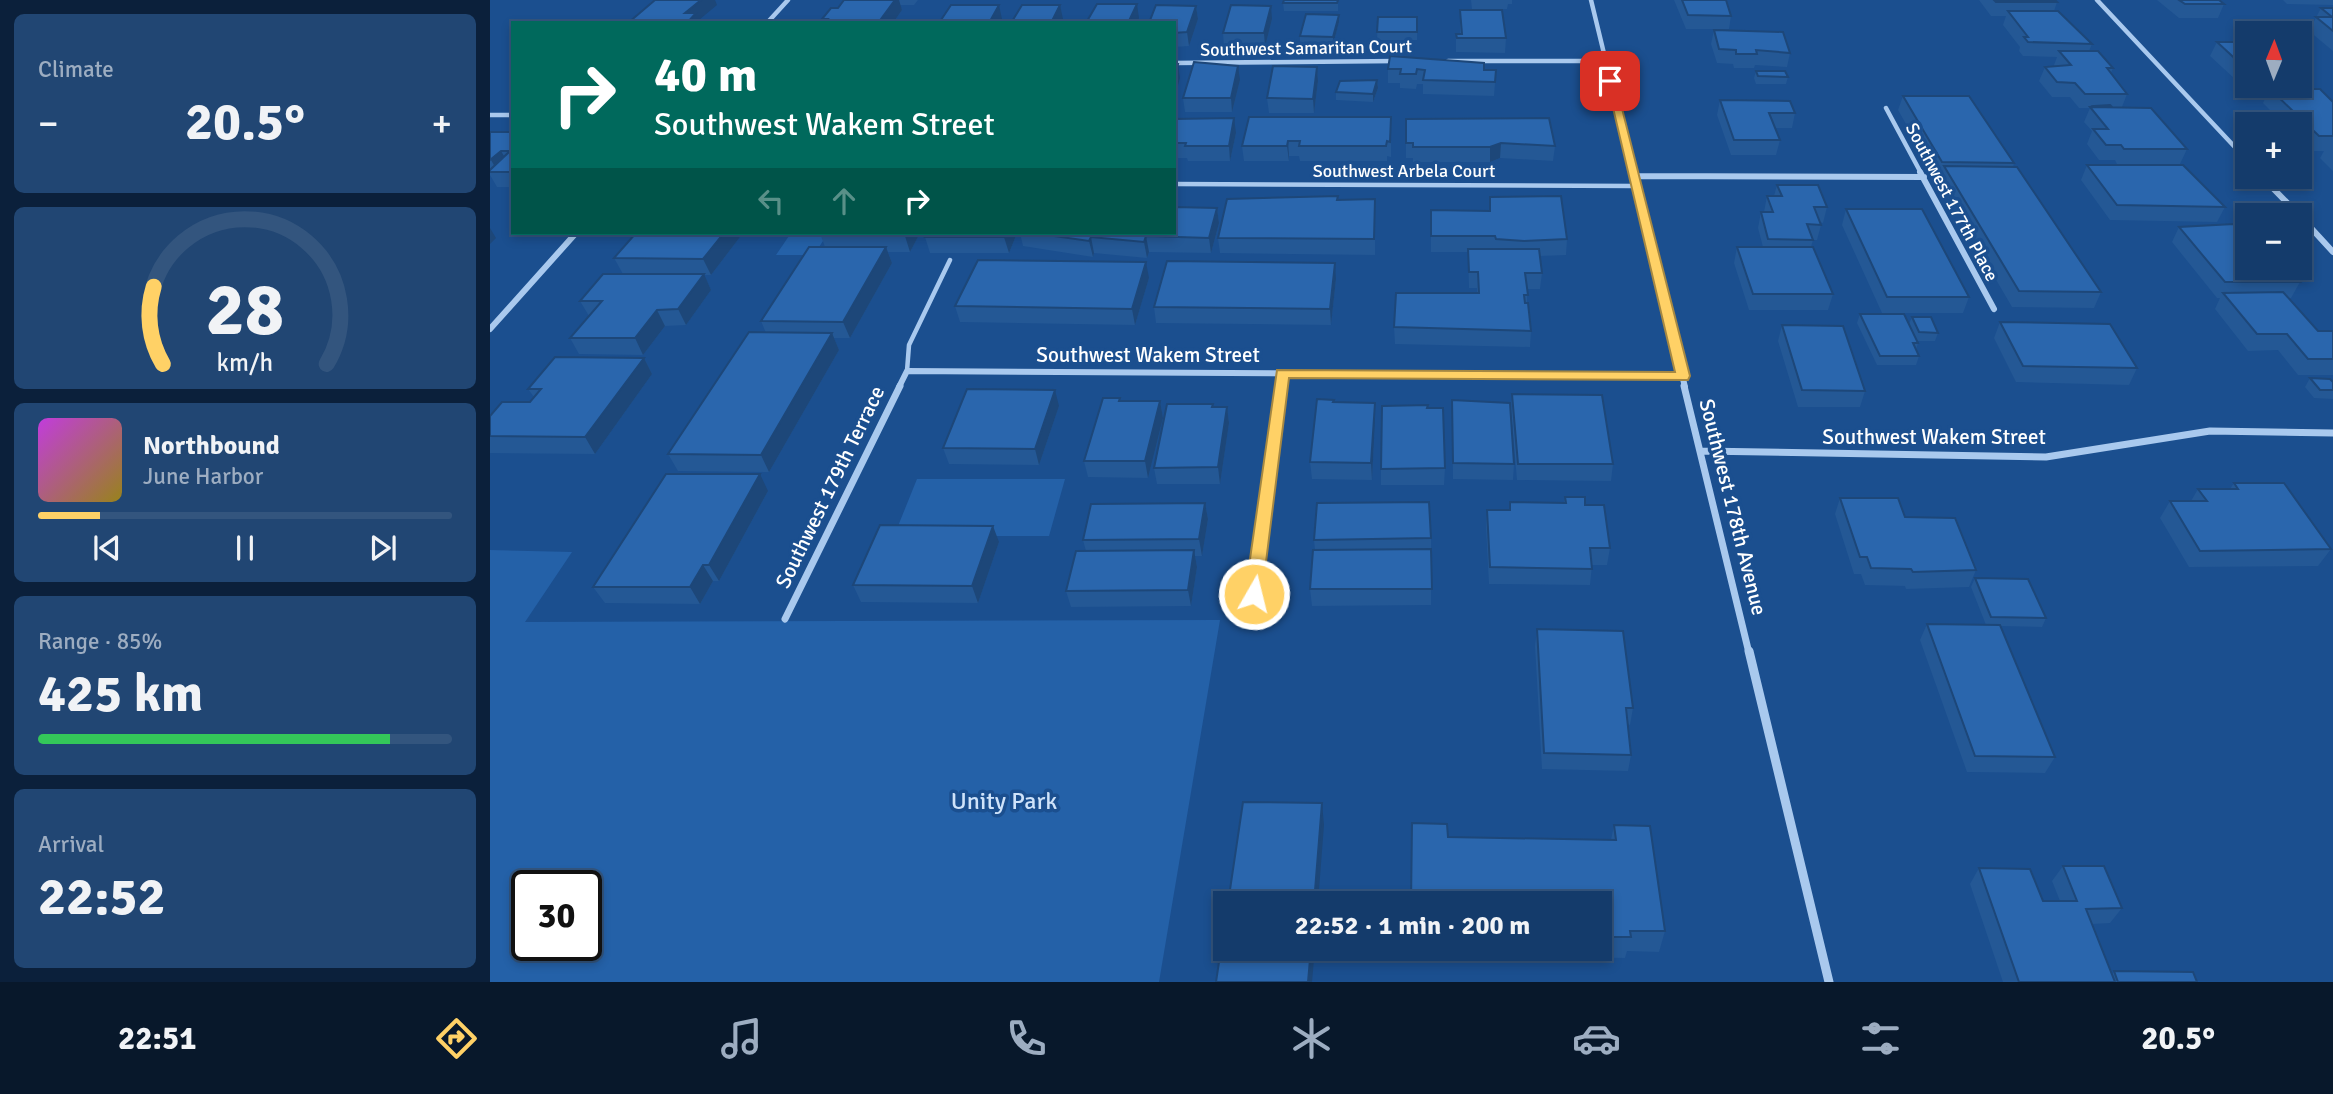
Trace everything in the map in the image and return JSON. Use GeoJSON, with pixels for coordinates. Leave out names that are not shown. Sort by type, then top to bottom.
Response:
{"type":"FeatureCollection","features":[{"type":"Feature","properties":{"kind":"street"},"geometry":{"type":"LineString","coordinates":[[769,21],[788,0]]}},
{"type":"Feature","properties":{"kind":"street","name":"Southwest 178th Avenue"},"geometry":{"type":"LineString","coordinates":[[1591,0],[1829,982]]}},
{"type":"Feature","properties":{"kind":"street"},"geometry":{"type":"LineString","coordinates":[[2096,0],[2235,147]]}},
{"type":"Feature","properties":{"kind":"street","name":"Southwest Samaritan Court"},"geometry":{"type":"LineString","coordinates":[[1176,63],[1406,61]]}},
{"type":"Feature","properties":{"kind":"street"},"geometry":{"type":"LineString","coordinates":[[1446,61],[1605,61]]}},
{"type":"Feature","properties":{"kind":"street","name":"Southwest 177th Place"},"geometry":{"type":"LineString","coordinates":[[1886,108],[1994,309]]}},
{"type":"Feature","properties":{"kind":"street"},"geometry":{"type":"LineString","coordinates":[[490,114],[511,115]]}},
{"type":"Feature","properties":{"kind":"street"},"geometry":{"type":"LineString","coordinates":[[1632,176],[1924,177]]}},
{"type":"Feature","properties":{"kind":"street"},"geometry":{"type":"LineString","coordinates":[[2273,189],[2287,203]]}},
{"type":"Feature","properties":{"kind":"street"},"geometry":{"type":"LineString","coordinates":[[2312,230],[2333,252]]}},
{"type":"Feature","properties":{"kind":"street"},"geometry":{"type":"LineString","coordinates":[[490,329],[574,235]]}},
{"type":"Feature","properties":{"kind":"street","name":"Southwest Wakem Street"},"geometry":{"type":"LineString","coordinates":[[907,371],[1683,376]]}},
{"type":"Feature","properties":{"kind":"street","name":"Southwest 179th Terrace"},"geometry":{"type":"LineString","coordinates":[[785,619],[907,371]]}},
{"type":"Feature","properties":{"kind":"street"},"geometry":{"type":"LineString","coordinates":[[1254,594],[1282,373]]}},
{"type":"Feature","properties":{"kind":"street","name":"Southwest Wakem Street"},"geometry":{"type":"LineString","coordinates":[[1701,451],[2046,457],[2210,430],[2333,433]]}},
{"type":"Feature","properties":{"kind":"lane","name":"Southwest Arbela Court"},"geometry":{"type":"LineString","coordinates":[[1176,184],[1634,186]]}},
{"type":"Feature","properties":{"kind":"lane"},"geometry":{"type":"LineString","coordinates":[[907,371],[909,345],[950,260]]}},
{"type":"Feature","properties":{"kind":"green space"},"geometry":{"type":"Polygon","coordinates":[[[790,235],[827,235],[814,255],[776,255],[790,235]]]}},
{"type":"Feature","properties":{"kind":"green space"},"geometry":{"type":"Polygon","coordinates":[[[917,479],[1065,479],[1049,536],[894,536],[917,479]]]}},
{"type":"Feature","properties":{"kind":"green space","name":"Unity Park"},"geometry":{"type":"Polygon","coordinates":[[[490,550],[572,552],[525,622],[1220,620],[1159,982],[490,982],[490,550]]]}},
{"type":"Feature","properties":{"kind":"building"},"geometry":{"type":"Polygon","coordinates":[[[655,0],[701,0],[685,13],[696,13],[689,21],[630,21],[655,0]]]}},
{"type":"Feature","properties":{"kind":"building"},"geometry":{"type":"Polygon","coordinates":[[[844,0],[895,0],[879,21],[822,19],[831,8],[838,8],[844,0]]]}},
{"type":"Feature","properties":{"kind":"building"},"geometry":{"type":"Polygon","coordinates":[[[1284,0],[1338,0],[1337,3],[1283,3],[1284,0]]]}},
{"type":"Feature","properties":{"kind":"building"},"geometry":{"type":"Polygon","coordinates":[[[1682,0],[1726,0],[1731,16],[1688,15],[1682,0]]]}},
{"type":"Feature","properties":{"kind":"building"},"geometry":{"type":"Polygon","coordinates":[[[1994,0],[2055,0],[2057,2],[1996,2],[1994,0]]]}},
{"type":"Feature","properties":{"kind":"building"},"geometry":{"type":"Polygon","coordinates":[[[2179,0],[2219,0],[2224,4],[2185,4],[2179,0]]]}},
{"type":"Feature","properties":{"kind":"building"},"geometry":{"type":"Polygon","coordinates":[[[1097,4],[1137,4],[1129,21],[1087,21],[1097,4]]]}},
{"type":"Feature","properties":{"kind":"building"},"geometry":{"type":"Polygon","coordinates":[[[951,5],[999,5],[990,21],[940,21],[951,5]]]}},
{"type":"Feature","properties":{"kind":"building"},"geometry":{"type":"Polygon","coordinates":[[[1022,5],[1060,5],[1052,21],[1012,21],[1022,5]]]}},
{"type":"Feature","properties":{"kind":"building"},"geometry":{"type":"Polygon","coordinates":[[[1156,5],[1196,6],[1187,32],[1176,33],[1176,21],[1150,21],[1156,5]]]}},
{"type":"Feature","properties":{"kind":"building"},"geometry":{"type":"Polygon","coordinates":[[[1231,5],[1271,6],[1264,33],[1223,33],[1231,5]]]}},
{"type":"Feature","properties":{"kind":"building"},"geometry":{"type":"Polygon","coordinates":[[[2321,8],[2333,8],[2333,31],[2316,17],[2332,17],[2321,8]]]}},
{"type":"Feature","properties":{"kind":"building"},"geometry":{"type":"Polygon","coordinates":[[[1460,10],[1502,10],[1506,38],[1457,38],[1456,34],[1462,34],[1460,10]]]}},
{"type":"Feature","properties":{"kind":"building"},"geometry":{"type":"Polygon","coordinates":[[[2008,11],[2058,11],[2092,44],[2028,42],[2024,37],[2028,37],[2008,11]]]}},
{"type":"Feature","properties":{"kind":"building"},"geometry":{"type":"Polygon","coordinates":[[[1306,14],[1339,15],[1333,37],[1300,36],[1306,14]]]}},
{"type":"Feature","properties":{"kind":"building"},"geometry":{"type":"Polygon","coordinates":[[[1378,17],[1417,17],[1417,32],[1377,32],[1378,17]]]}},
{"type":"Feature","properties":{"kind":"building"},"geometry":{"type":"Polygon","coordinates":[[[1714,30],[1783,32],[1790,53],[1756,50],[1757,54],[1736,54],[1736,50],[1719,49],[1714,30]]]}},
{"type":"Feature","properties":{"kind":"building"},"geometry":{"type":"Polygon","coordinates":[[[2217,42],[2235,42],[2235,59],[2217,42]]]}},
{"type":"Feature","properties":{"kind":"building"},"geometry":{"type":"Polygon","coordinates":[[[2059,51],[2098,51],[2113,68],[2107,68],[2127,94],[2085,94],[2075,83],[2057,82],[2045,67],[2071,65],[2059,51]]]}},
{"type":"Feature","properties":{"kind":"building"},"geometry":{"type":"Polygon","coordinates":[[[1390,56],[1484,63],[1484,70],[1496,70],[1495,82],[1423,80],[1425,70],[1417,69],[1416,74],[1400,74],[1401,69],[1388,69],[1390,56]]]}},
{"type":"Feature","properties":{"kind":"building"},"geometry":{"type":"Polygon","coordinates":[[[1194,62],[1238,66],[1231,98],[1183,98],[1194,62]]]}},
{"type":"Feature","properties":{"kind":"building"},"geometry":{"type":"Polygon","coordinates":[[[1273,66],[1317,67],[1313,99],[1267,98],[1273,66]]]}},
{"type":"Feature","properties":{"kind":"building"},"geometry":{"type":"Polygon","coordinates":[[[1756,71],[1785,71],[1788,77],[1758,76],[1756,71]]]}},
{"type":"Feature","properties":{"kind":"building"},"geometry":{"type":"Polygon","coordinates":[[[1377,80],[1373,94],[1336,92],[1340,81],[1377,80]]]}},
{"type":"Feature","properties":{"kind":"building"},"geometry":{"type":"Polygon","coordinates":[[[2312,89],[2320,89],[2333,102],[2333,136],[2319,136],[2312,129],[2312,112],[2294,112],[2279,98],[2312,98],[2312,89]]]}},
{"type":"Feature","properties":{"kind":"building"},"geometry":{"type":"Polygon","coordinates":[[[1903,96],[1969,96],[2014,163],[1942,162],[1903,96]]]}},
{"type":"Feature","properties":{"kind":"building"},"geometry":{"type":"Polygon","coordinates":[[[1720,100],[1790,101],[1795,113],[1769,113],[1780,140],[1734,140],[1720,100]]]}},
{"type":"Feature","properties":{"kind":"building"},"geometry":{"type":"Polygon","coordinates":[[[2090,107],[2151,108],[2187,149],[2124,149],[2121,145],[2106,145],[2093,129],[2108,129],[2090,107]]]}},
{"type":"Feature","properties":{"kind":"building"},"geometry":{"type":"Polygon","coordinates":[[[1249,117],[1391,117],[1390,142],[1387,141],[1386,146],[1299,146],[1300,141],[1288,141],[1287,146],[1242,146],[1249,117]]]}},
{"type":"Feature","properties":{"kind":"building"},"geometry":{"type":"Polygon","coordinates":[[[1234,118],[1229,146],[1185,146],[1186,143],[1176,143],[1176,119],[1234,118]]]}},
{"type":"Feature","properties":{"kind":"building"},"geometry":{"type":"Polygon","coordinates":[[[1549,118],[1555,146],[1501,143],[1490,147],[1413,147],[1413,143],[1406,143],[1406,119],[1549,118]]]}},
{"type":"Feature","properties":{"kind":"building"},"geometry":{"type":"Polygon","coordinates":[[[490,132],[511,132],[511,172],[490,172],[510,151],[501,151],[490,160],[490,132]]]}},
{"type":"Feature","properties":{"kind":"building"},"geometry":{"type":"Polygon","coordinates":[[[2087,165],[2183,165],[2225,207],[2117,205],[2087,165]]]}},
{"type":"Feature","properties":{"kind":"building"},"geometry":{"type":"Polygon","coordinates":[[[1944,166],[2017,167],[2101,292],[2019,291],[1944,166]]]}},
{"type":"Feature","properties":{"kind":"building"},"geometry":{"type":"Polygon","coordinates":[[[1777,185],[1818,185],[1827,207],[1814,207],[1821,225],[1807,224],[1813,240],[1768,239],[1761,212],[1773,212],[1767,196],[1782,196],[1777,185]]]}},
{"type":"Feature","properties":{"kind":"building"},"geometry":{"type":"Polygon","coordinates":[[[1338,196],[1337,200],[1375,199],[1374,239],[1218,238],[1227,199],[1338,196]]]}},
{"type":"Feature","properties":{"kind":"building"},"geometry":{"type":"Polygon","coordinates":[[[1561,196],[1567,239],[1524,241],[1496,239],[1495,236],[1431,236],[1431,210],[1490,211],[1490,197],[1561,196]]]}},
{"type":"Feature","properties":{"kind":"building"},"geometry":{"type":"Polygon","coordinates":[[[1176,207],[1217,208],[1209,238],[1146,236],[1144,242],[1091,237],[1089,241],[1047,235],[1176,235],[1176,207]]]}},
{"type":"Feature","properties":{"kind":"building"},"geometry":{"type":"Polygon","coordinates":[[[1846,209],[1922,209],[1969,297],[1887,297],[1846,209]]]}},
{"type":"Feature","properties":{"kind":"building"},"geometry":{"type":"Polygon","coordinates":[[[2235,224],[2235,280],[2300,282],[2225,282],[2179,227],[2235,224]]]}},
{"type":"Feature","properties":{"kind":"building"},"geometry":{"type":"Polygon","coordinates":[[[634,235],[722,235],[703,259],[614,258],[634,235]]]}},
{"type":"Feature","properties":{"kind":"building"},"geometry":{"type":"Polygon","coordinates":[[[822,235],[906,235],[905,236],[822,235]]]}},
{"type":"Feature","properties":{"kind":"building"},"geometry":{"type":"Polygon","coordinates":[[[926,235],[1005,235],[1004,237],[925,237],[926,235]]]}},
{"type":"Feature","properties":{"kind":"building"},"geometry":{"type":"Polygon","coordinates":[[[809,247],[886,247],[843,322],[761,321],[809,247]]]}},
{"type":"Feature","properties":{"kind":"building"},"geometry":{"type":"Polygon","coordinates":[[[1737,247],[1813,247],[1833,294],[1753,294],[1737,247]]]}},
{"type":"Feature","properties":{"kind":"building"},"geometry":{"type":"Polygon","coordinates":[[[1468,249],[1539,249],[1542,273],[1525,273],[1528,295],[1524,295],[1525,303],[1528,303],[1531,331],[1394,327],[1396,293],[1479,293],[1478,272],[1469,272],[1468,249]]]}},
{"type":"Feature","properties":{"kind":"building"},"geometry":{"type":"Polygon","coordinates":[[[978,260],[1146,262],[1132,309],[955,306],[978,260]]]}},
{"type":"Feature","properties":{"kind":"building"},"geometry":{"type":"Polygon","coordinates":[[[1167,261],[1335,263],[1330,309],[1154,307],[1167,261]]]}},
{"type":"Feature","properties":{"kind":"building"},"geometry":{"type":"Polygon","coordinates":[[[603,274],[704,274],[678,309],[657,310],[635,338],[570,338],[602,301],[580,301],[603,274]]]}},
{"type":"Feature","properties":{"kind":"building"},"geometry":{"type":"Polygon","coordinates":[[[2283,292],[2318,331],[2333,331],[2333,359],[2308,359],[2287,334],[2257,334],[2223,293],[2283,292]]]}},
{"type":"Feature","properties":{"kind":"building"},"geometry":{"type":"Polygon","coordinates":[[[1860,314],[1904,314],[1918,343],[1913,343],[1919,356],[1880,356],[1860,314]]]}},
{"type":"Feature","properties":{"kind":"building"},"geometry":{"type":"Polygon","coordinates":[[[1912,317],[1931,317],[1938,333],[1919,332],[1912,317]]]}},
{"type":"Feature","properties":{"kind":"building"},"geometry":{"type":"Polygon","coordinates":[[[2000,322],[2110,324],[2137,368],[2023,366],[2000,322]]]}},
{"type":"Feature","properties":{"kind":"building"},"geometry":{"type":"Polygon","coordinates":[[[1782,325],[1843,326],[1865,391],[1802,390],[1782,325]]]}},
{"type":"Feature","properties":{"kind":"building"},"geometry":{"type":"Polygon","coordinates":[[[749,332],[832,333],[761,455],[668,454],[749,332]]]}},
{"type":"Feature","properties":{"kind":"building"},"geometry":{"type":"Polygon","coordinates":[[[555,357],[644,358],[585,437],[490,436],[490,416],[502,402],[530,402],[541,389],[528,389],[555,357]]]}},
{"type":"Feature","properties":{"kind":"building"},"geometry":{"type":"Polygon","coordinates":[[[2310,378],[2330,379],[2333,382],[2333,390],[2320,390],[2310,378]]]}},
{"type":"Feature","properties":{"kind":"building"},"geometry":{"type":"Polygon","coordinates":[[[967,389],[1055,390],[1035,449],[943,448],[967,389]]]}},
{"type":"Feature","properties":{"kind":"building"},"geometry":{"type":"Polygon","coordinates":[[[1512,394],[1602,395],[1613,464],[1518,464],[1512,394]]]}},
{"type":"Feature","properties":{"kind":"building"},"geometry":{"type":"Polygon","coordinates":[[[1103,398],[1120,398],[1119,401],[1160,401],[1145,461],[1084,461],[1103,398]]]}},
{"type":"Feature","properties":{"kind":"building"},"geometry":{"type":"Polygon","coordinates":[[[1317,399],[1375,403],[1371,463],[1310,462],[1317,399]]]}},
{"type":"Feature","properties":{"kind":"building"},"geometry":{"type":"Polygon","coordinates":[[[1452,400],[1510,403],[1514,464],[1453,463],[1452,400]]]}},
{"type":"Feature","properties":{"kind":"building"},"geometry":{"type":"Polygon","coordinates":[[[1167,404],[1213,404],[1212,407],[1227,407],[1218,467],[1154,468],[1167,404]]]}},
{"type":"Feature","properties":{"kind":"building"},"geometry":{"type":"Polygon","coordinates":[[[1428,405],[1427,408],[1443,408],[1445,468],[1381,469],[1382,406],[1428,405]]]}},
{"type":"Feature","properties":{"kind":"building"},"geometry":{"type":"Polygon","coordinates":[[[666,474],[760,474],[709,565],[703,565],[690,587],[593,587],[666,474]]]}},
{"type":"Feature","properties":{"kind":"building"},"geometry":{"type":"Polygon","coordinates":[[[2234,483],[2284,483],[2331,549],[2200,551],[2170,501],[2207,501],[2198,489],[2238,489],[2234,483]]]}},
{"type":"Feature","properties":{"kind":"building"},"geometry":{"type":"Polygon","coordinates":[[[1565,497],[1585,497],[1585,505],[1604,505],[1610,548],[1590,548],[1592,569],[1490,567],[1487,510],[1510,510],[1510,502],[1566,503],[1565,497]]]}},
{"type":"Feature","properties":{"kind":"building"},"geometry":{"type":"Polygon","coordinates":[[[1840,498],[1898,498],[1905,517],[1955,518],[1976,570],[1913,572],[1911,569],[1871,568],[1867,557],[1860,557],[1840,498]]]}},
{"type":"Feature","properties":{"kind":"building"},"geometry":{"type":"Polygon","coordinates":[[[1429,502],[1431,538],[1314,540],[1317,503],[1429,502]]]}},
{"type":"Feature","properties":{"kind":"building"},"geometry":{"type":"Polygon","coordinates":[[[1205,503],[1199,539],[1083,540],[1091,504],[1205,503]]]}},
{"type":"Feature","properties":{"kind":"building"},"geometry":{"type":"Polygon","coordinates":[[[880,525],[993,526],[972,586],[853,585],[880,525]]]}},
{"type":"Feature","properties":{"kind":"building"},"geometry":{"type":"Polygon","coordinates":[[[1431,549],[1432,589],[1310,589],[1313,550],[1431,549]]]}},
{"type":"Feature","properties":{"kind":"building"},"geometry":{"type":"Polygon","coordinates":[[[1194,550],[1188,590],[1066,591],[1076,551],[1194,550]]]}},
{"type":"Feature","properties":{"kind":"building"},"geometry":{"type":"Polygon","coordinates":[[[1975,578],[2028,579],[2046,618],[1991,617],[1975,578]]]}},
{"type":"Feature","properties":{"kind":"building"},"geometry":{"type":"Polygon","coordinates":[[[1927,624],[2000,625],[2055,757],[1975,756],[1927,624]]]}},
{"type":"Feature","properties":{"kind":"building"},"geometry":{"type":"Polygon","coordinates":[[[1537,629],[1623,631],[1633,708],[1626,708],[1631,755],[1544,753],[1537,629]]]}},
{"type":"Feature","properties":{"kind":"building"},"geometry":{"type":"Polygon","coordinates":[[[1243,802],[1322,803],[1315,891],[1230,891],[1243,802]]]}},
{"type":"Feature","properties":{"kind":"building"},"geometry":{"type":"Polygon","coordinates":[[[1412,823],[1447,824],[1448,837],[1616,840],[1614,825],[1650,826],[1665,931],[1630,931],[1631,937],[1612,937],[1612,891],[1411,891],[1412,823]]]}},
{"type":"Feature","properties":{"kind":"building"},"geometry":{"type":"Polygon","coordinates":[[[2063,866],[2104,866],[2122,908],[2086,909],[2115,982],[2019,982],[1979,868],[2030,869],[2043,901],[2077,901],[2063,866]]]}},
{"type":"Feature","properties":{"kind":"building"},"geometry":{"type":"Polygon","coordinates":[[[1219,961],[1310,961],[1308,982],[1216,982],[1219,961]]]}},
{"type":"Feature","properties":{"kind":"building"},"geometry":{"type":"Polygon","coordinates":[[[2114,971],[2193,972],[2197,982],[2118,982],[2114,971]]]}},
{"type":"Feature","properties":{"kind":"route"},"geometry":{"type":"LineString","coordinates":[[1254,594],[1282,373],[1683,376],[1610,81]]}}]}
